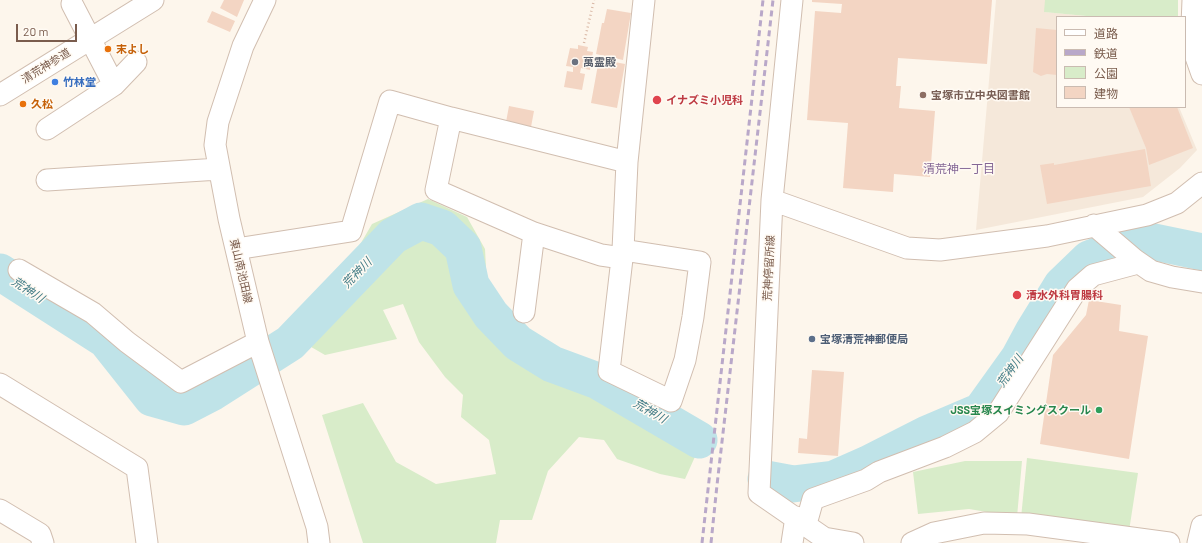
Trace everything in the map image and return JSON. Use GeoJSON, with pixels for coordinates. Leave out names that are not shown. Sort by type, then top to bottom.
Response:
{"type":"FeatureCollection","features":[{"type":"Feature","properties":{"kind":"street","name":"清荒神参道"},"geometry":{"type":"LineString","coordinates":[[0,95],[153,0]]}},
{"type":"Feature","properties":{"kind":"street","name":"東山南池田線"},"geometry":{"type":"LineString","coordinates":[[265,0],[243,46],[218,122],[215,145],[236,249],[259,346],[317,527],[318,543]]}},
{"type":"Feature","properties":{"kind":"street"},"geometry":{"type":"LineString","coordinates":[[451,118],[436,190],[534,233],[601,255],[622,254],[700,262],[693,317],[685,360],[671,401],[609,371],[622,254],[627,162],[644,0]]}},
{"type":"Feature","properties":{"kind":"street","name":"荒神停留所線"},"geometry":{"type":"LineString","coordinates":[[792,0],[772,200],[759,493],[801,521]]}},
{"type":"Feature","properties":{"kind":"street"},"geometry":{"type":"LineString","coordinates":[[1193,0],[1192,25],[1196,57],[1202,74]]}},
{"type":"Feature","properties":{"kind":"street"},"geometry":{"type":"LineString","coordinates":[[72,4],[114,85]]}},
{"type":"Feature","properties":{"kind":"street"},"geometry":{"type":"LineString","coordinates":[[47,129],[114,85],[136,62]]}},
{"type":"Feature","properties":{"kind":"street"},"geometry":{"type":"LineString","coordinates":[[236,249],[351,231],[390,101],[451,118],[627,162]]}},
{"type":"Feature","properties":{"kind":"street"},"geometry":{"type":"LineString","coordinates":[[47,180],[219,168]]}},
{"type":"Feature","properties":{"kind":"street"},"geometry":{"type":"LineString","coordinates":[[772,200],[907,248],[940,250],[1099,230],[1147,215],[1177,203],[1202,183]]}},
{"type":"Feature","properties":{"kind":"street"},"geometry":{"type":"LineString","coordinates":[[1099,230],[1136,262],[1151,271],[1172,277],[1202,282]]}},
{"type":"Feature","properties":{"kind":"street"},"geometry":{"type":"LineString","coordinates":[[524,312],[534,233]]}},
{"type":"Feature","properties":{"kind":"street"},"geometry":{"type":"LineString","coordinates":[[792,543],[801,521],[813,499],[866,480],[879,472],[945,447],[975,432],[998,413],[1077,289],[1093,275],[1136,262]]}},
{"type":"Feature","properties":{"kind":"street"},"geometry":{"type":"LineString","coordinates":[[20,270],[93,313],[127,342],[181,382],[259,346]]}},
{"type":"Feature","properties":{"kind":"street"},"geometry":{"type":"LineString","coordinates":[[0,384],[137,468],[147,543]]}},
{"type":"Feature","properties":{"kind":"street"},"geometry":{"type":"LineString","coordinates":[[0,510],[37,540]]}},
{"type":"Feature","properties":{"kind":"street"},"geometry":{"type":"LineString","coordinates":[[801,521],[824,538],[853,543]]}},
{"type":"Feature","properties":{"kind":"street"},"geometry":{"type":"LineString","coordinates":[[912,543],[934,533],[984,523],[1028,524],[1093,538],[1169,543]]}},
{"type":"Feature","properties":{"kind":"street"},"geometry":{"type":"LineString","coordinates":[[1198,543],[1202,526]]}},
{"type":"Feature","properties":{"kind":"path"},"geometry":{"type":"LineString","coordinates":[[584,43],[594,0]]}},
{"type":"Feature","properties":{"kind":"shaded area"},"geometry":{"type":"Polygon","coordinates":[[[996,0],[1045,0],[1045,12],[1087,16],[1056,16],[1056,108],[1179,108],[1197,150],[1180,168],[1143,197],[976,230],[996,0]]]}},
{"type":"Feature","properties":{"kind":"green space"},"geometry":{"type":"Polygon","coordinates":[[[1045,0],[1178,0],[1178,16],[1086,16],[1044,12],[1045,0]]]}},
{"type":"Feature","properties":{"kind":"green space"},"geometry":{"type":"Polygon","coordinates":[[[428,199],[467,217],[485,249],[487,287],[542,346],[657,415],[698,450],[685,479],[660,474],[617,459],[604,440],[579,437],[548,471],[532,520],[500,520],[496,543],[363,543],[322,415],[363,403],[396,462],[436,484],[496,474],[489,440],[461,417],[463,395],[445,377],[419,342],[403,304],[383,310],[397,339],[325,355],[299,340],[312,301],[351,260],[372,224],[428,199]]]}},
{"type":"Feature","properties":{"kind":"green space"},"geometry":{"type":"Polygon","coordinates":[[[1027,458],[1138,473],[1129,531],[1021,518],[1027,458]]]}},
{"type":"Feature","properties":{"kind":"green space"},"geometry":{"type":"Polygon","coordinates":[[[965,461],[1022,461],[1017,517],[969,509],[918,514],[913,472],[965,461]]]}},
{"type":"Feature","properties":{"kind":"building"},"geometry":{"type":"Polygon","coordinates":[[[224,0],[244,0],[237,17],[220,8],[224,0]]]}},
{"type":"Feature","properties":{"kind":"building"},"geometry":{"type":"Polygon","coordinates":[[[812,0],[992,0],[987,64],[898,58],[896,86],[901,86],[899,108],[935,111],[930,177],[894,174],[893,192],[843,188],[848,123],[807,120],[815,11],[841,13],[842,4],[812,2],[812,0]]]}},
{"type":"Feature","properties":{"kind":"building"},"geometry":{"type":"Polygon","coordinates":[[[607,9],[631,13],[623,60],[596,54],[602,23],[604,23],[607,9]]]}},
{"type":"Feature","properties":{"kind":"building"},"geometry":{"type":"Polygon","coordinates":[[[212,11],[235,21],[230,32],[207,22],[212,11]]]}},
{"type":"Feature","properties":{"kind":"building"},"geometry":{"type":"Polygon","coordinates":[[[1036,28],[1056,30],[1056,75],[1047,74],[1041,76],[1033,72],[1036,28]]]}},
{"type":"Feature","properties":{"kind":"building"},"geometry":{"type":"Polygon","coordinates":[[[578,45],[588,47],[587,51],[593,52],[590,70],[581,68],[580,73],[585,74],[582,90],[564,87],[567,71],[573,72],[573,67],[566,66],[570,48],[578,49],[578,45]]]}},
{"type":"Feature","properties":{"kind":"building"},"geometry":{"type":"Polygon","coordinates":[[[599,59],[625,64],[617,108],[591,103],[599,59]]]}},
{"type":"Feature","properties":{"kind":"building"},"geometry":{"type":"Polygon","coordinates":[[[509,106],[534,111],[531,127],[506,122],[509,106]]]}},
{"type":"Feature","properties":{"kind":"building"},"geometry":{"type":"Polygon","coordinates":[[[1129,108],[1177,108],[1193,148],[1149,165],[1146,148],[1129,108]]]}},
{"type":"Feature","properties":{"kind":"building"},"geometry":{"type":"Polygon","coordinates":[[[1145,149],[1151,186],[1047,204],[1040,165],[1054,163],[1054,165],[1145,149]]]}},
{"type":"Feature","properties":{"kind":"building"},"geometry":{"type":"Polygon","coordinates":[[[1089,300],[1121,305],[1119,331],[1148,336],[1129,459],[1040,444],[1053,355],[1086,315],[1089,300]]]}},
{"type":"Feature","properties":{"kind":"building"},"geometry":{"type":"Polygon","coordinates":[[[812,370],[844,372],[838,456],[798,453],[799,438],[807,439],[812,370]]]}},
{"type":"Feature","properties":{"kind":"waterway","name":"荒神川"},"geometry":{"type":"LineString","coordinates":[[0,272],[106,340],[152,398],[184,407],[213,392],[290,343],[393,236],[421,221],[442,228],[463,248],[471,285],[491,315],[518,343],[552,364],[598,381],[699,440]]}},
{"type":"Feature","properties":{"kind":"waterway","name":"荒神川"},"geometry":{"type":"LineString","coordinates":[[766,479],[793,484],[834,479],[868,464],[927,434],[981,411],[1019,358],[1062,285],[1089,259],[1140,239],[1202,252]]}},
{"type":"Feature","properties":{"kind":"railway"},"geometry":{"type":"LineString","coordinates":[[702,543],[763,0]]}},
{"type":"Feature","properties":{"kind":"railway"},"geometry":{"type":"LineString","coordinates":[[711,543],[773,0]]}},
{"type":"Feature","properties":{"kind":"place","name":"末よし"},"geometry":{"type":"Point","coordinates":[108,49]}},
{"type":"Feature","properties":{"kind":"place","name":"萬霊殿"},"geometry":{"type":"Point","coordinates":[575,62]}},
{"type":"Feature","properties":{"kind":"place","name":"竹林堂"},"geometry":{"type":"Point","coordinates":[55,82]}},
{"type":"Feature","properties":{"kind":"place","name":"宝塚市立中央図書館"},"geometry":{"type":"Point","coordinates":[923,95]}},
{"type":"Feature","properties":{"kind":"place","name":"イナズミ小児科"},"geometry":{"type":"Point","coordinates":[657,100]}},
{"type":"Feature","properties":{"kind":"place","name":"久松"},"geometry":{"type":"Point","coordinates":[23,104]}},
{"type":"Feature","properties":{"kind":"place","name":"清水外科胃腸科"},"geometry":{"type":"Point","coordinates":[1017,295]}},
{"type":"Feature","properties":{"kind":"place","name":"宝塚清荒神郵便局"},"geometry":{"type":"Point","coordinates":[812,339]}},
{"type":"Feature","properties":{"kind":"place","name":"JSS宝塚スイミングスクール"},"geometry":{"type":"Point","coordinates":[1099,410]}},
{"type":"Feature","properties":{"kind":"district","name":"清荒神一丁目"},"geometry":{"type":"Point","coordinates":[959,169]}}]}
